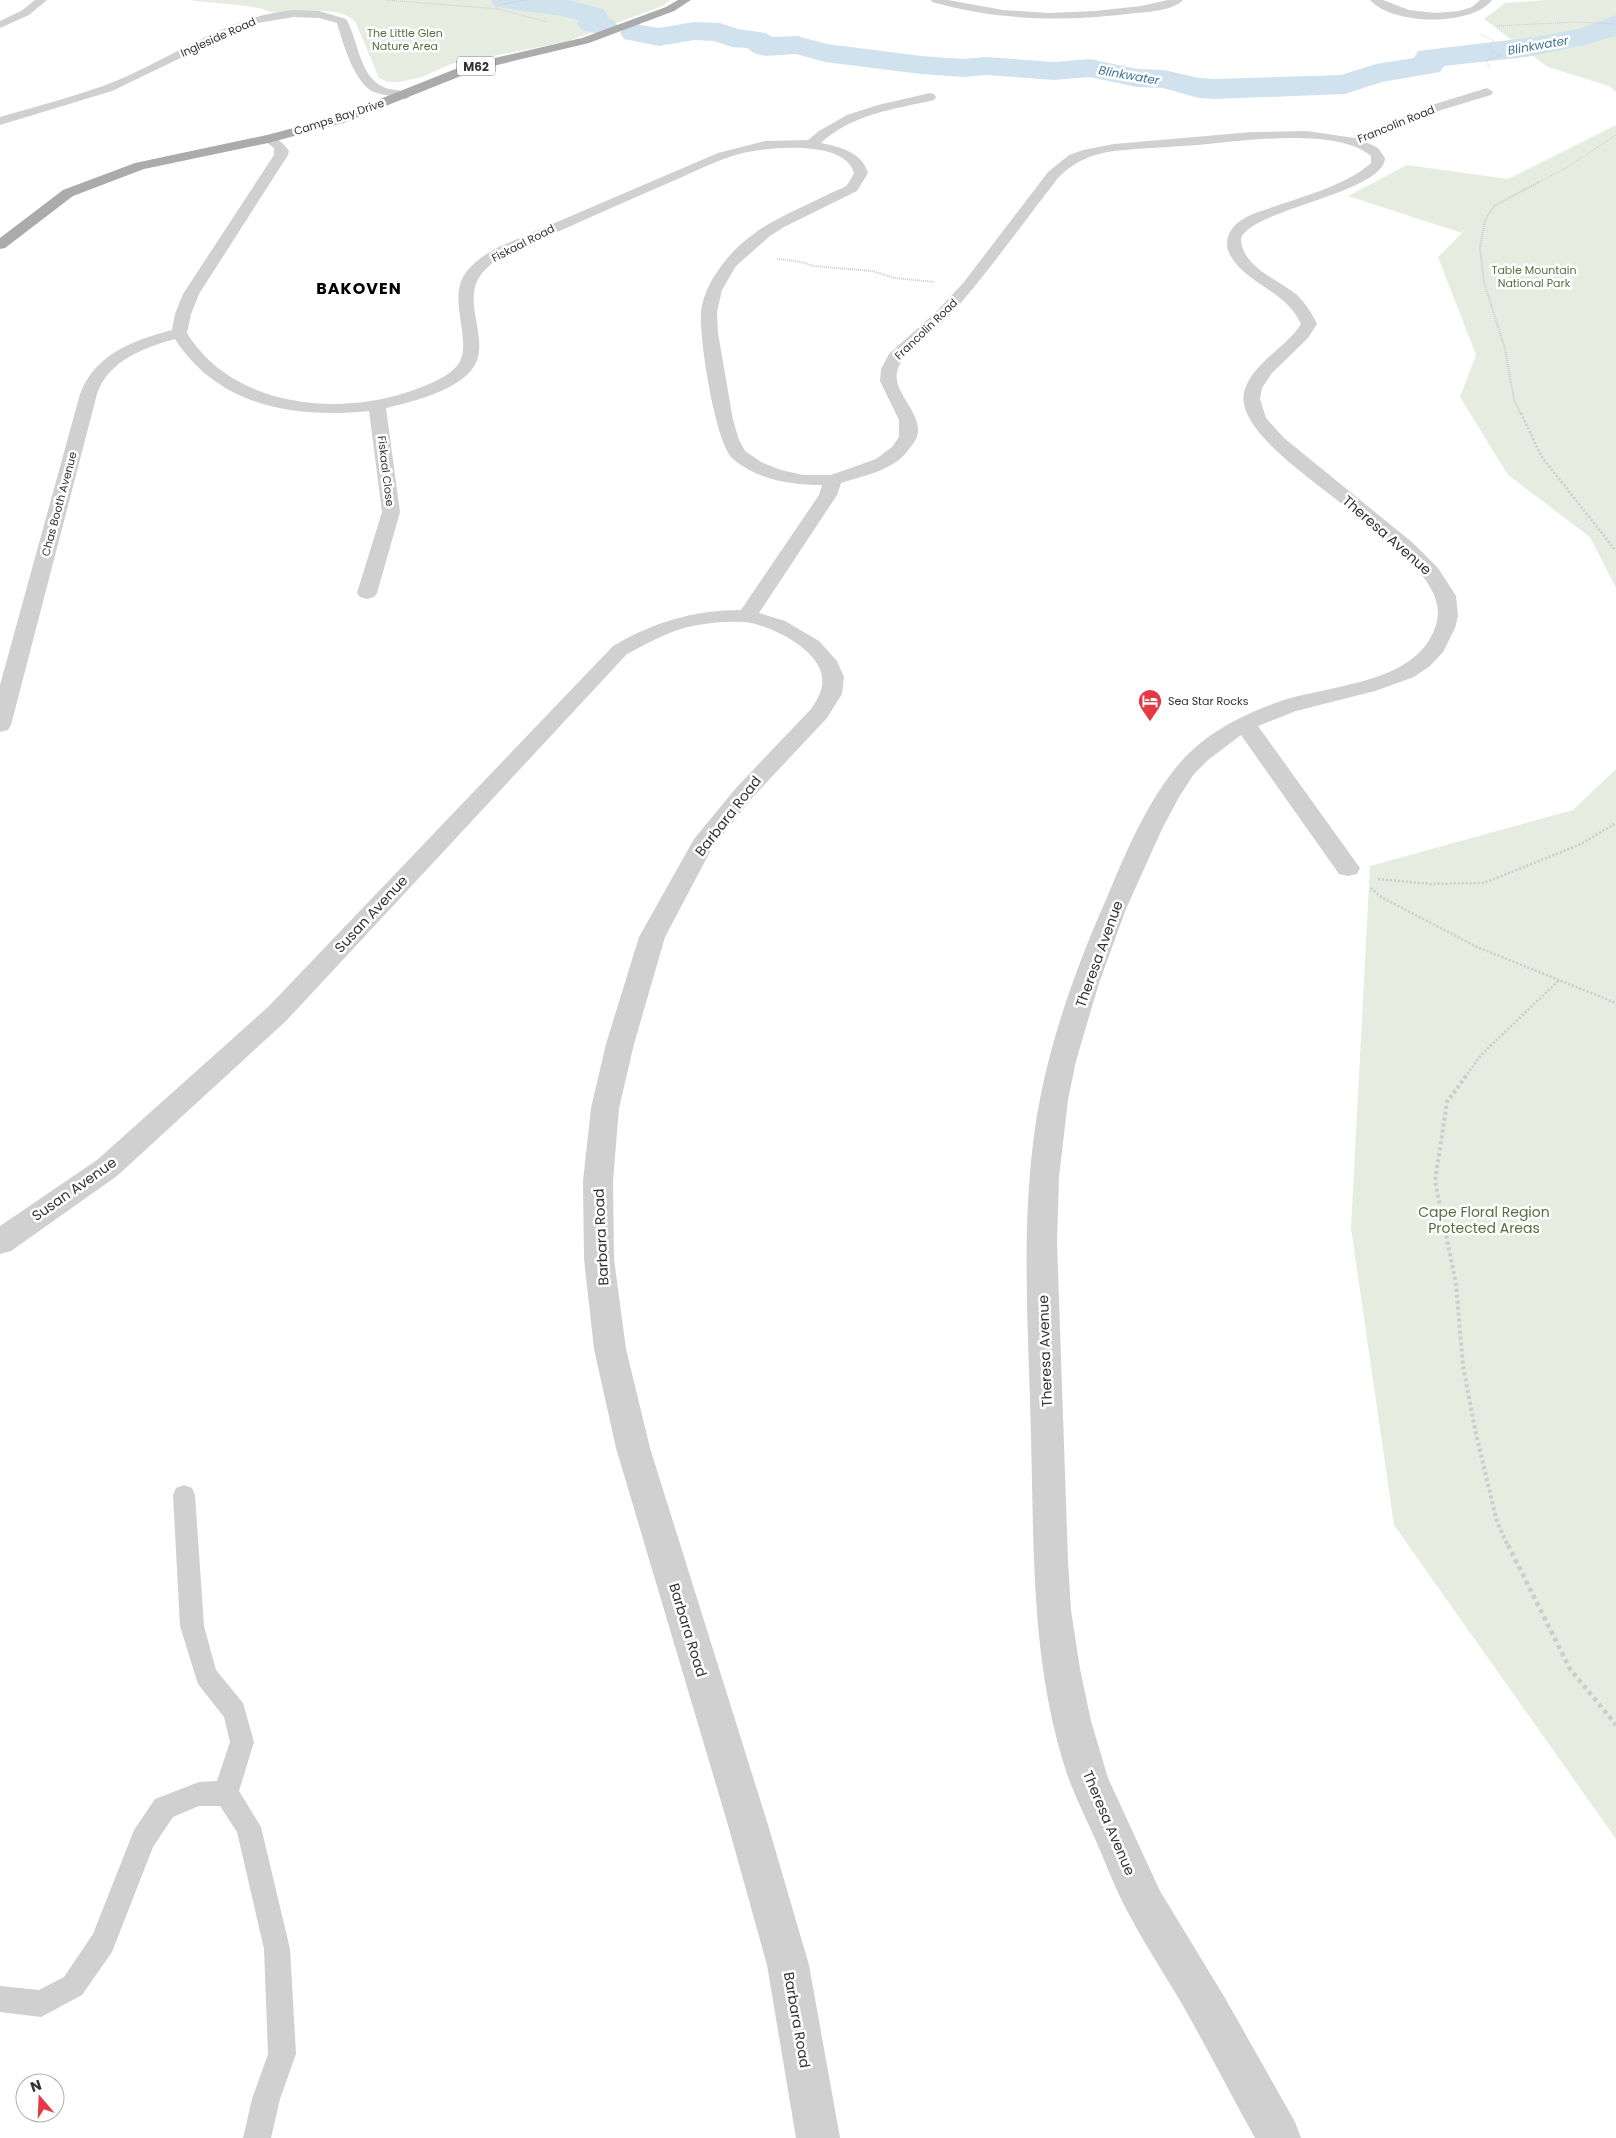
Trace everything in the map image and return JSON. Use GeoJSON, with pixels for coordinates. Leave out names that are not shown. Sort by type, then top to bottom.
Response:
{"type":"FeatureCollection","features":[{"type":"Feature","properties":{"kind":"main road","name":"Camps Bay Drive"},"geometry":{"type":"LineString","coordinates":[[0,244],[57,200],[79,188],[149,163],[268,138],[339,120],[483,63],[585,41],[670,9],[686,0]]}},
{"type":"Feature","properties":{"kind":"street"},"geometry":{"type":"LineString","coordinates":[[0,25],[25,14],[42,0]]}},
{"type":"Feature","properties":{"kind":"street"},"geometry":{"type":"LineString","coordinates":[[936,0],[1000,12],[1139,10],[1178,0]]}},
{"type":"Feature","properties":{"kind":"street"},"geometry":{"type":"LineString","coordinates":[[1375,0],[1391,8],[1409,13],[1433,16],[1454,15],[1474,10],[1487,0]]}},
{"type":"Feature","properties":{"kind":"street","name":"Ingleside Road"},"geometry":{"type":"LineString","coordinates":[[0,121],[108,88],[247,22],[269,17],[299,14],[326,16],[342,21],[351,51],[366,78],[375,88],[404,95]]}},
{"type":"Feature","properties":{"kind":"street","name":"Francolin Road"},"geometry":{"type":"LineString","coordinates":[[811,145],[834,150],[851,158],[860,168],[859,178],[852,188],[764,233],[740,255],[720,278],[714,290],[709,312],[724,420],[730,440],[738,454],[755,466],[776,475],[803,480],[833,480],[882,464],[898,452],[908,437],[908,420],[888,381],[889,369],[896,354],[943,314],[969,286],[1063,164],[1077,156],[1141,145],[1283,135],[1322,136],[1356,142],[1430,109],[1468,96],[1487,92]]}},
{"type":"Feature","properties":{"kind":"street"},"geometry":{"type":"LineString","coordinates":[[811,145],[818,137],[840,123],[881,108],[930,97]]}},
{"type":"Feature","properties":{"kind":"street"},"geometry":{"type":"LineString","coordinates":[[179,333],[183,314],[191,294],[281,155],[282,151],[268,138]]}},
{"type":"Feature","properties":{"kind":"street","name":"Theresa Avenue"},"geometry":{"type":"LineString","coordinates":[[1279,2138],[1204,2002],[1138,1892],[1088,1778],[1066,1701],[1056,1632],[1051,1567],[1043,1305],[1044,1174],[1060,1068],[1080,1004],[1111,915],[1142,846],[1174,784],[1194,760],[1244,723],[1312,699],[1387,682],[1414,669],[1433,651],[1444,635],[1449,614],[1448,598],[1437,578],[1397,540],[1288,451],[1258,422],[1251,408],[1250,393],[1257,379],[1288,353],[1306,332],[1309,324],[1304,312],[1291,298],[1249,268],[1239,257],[1233,247],[1234,238],[1238,230],[1249,221],[1351,182],[1371,171],[1378,165],[1379,158],[1376,152],[1356,142]]}},
{"type":"Feature","properties":{"kind":"street","name":"Fiskaal Road"},"geometry":{"type":"LineString","coordinates":[[179,333],[187,347],[202,365],[219,378],[252,394],[273,400],[320,408],[344,409],[377,406],[414,396],[464,370],[471,353],[465,295],[468,280],[480,266],[493,257],[594,209],[726,154],[769,145],[811,145]]}},
{"type":"Feature","properties":{"kind":"street","name":"Chas Booth Avenue"},"geometry":{"type":"LineString","coordinates":[[0,725],[88,396],[94,380],[108,364],[123,353],[179,333]]}},
{"type":"Feature","properties":{"kind":"street","name":"Fiskaal Close"},"geometry":{"type":"LineString","coordinates":[[367,594],[391,512],[377,406]]}},
{"type":"Feature","properties":{"kind":"street"},"geometry":{"type":"LineString","coordinates":[[747,616],[828,496],[833,480]]}},
{"type":"Feature","properties":{"kind":"street","name":"Susan Avenue"},"geometry":{"type":"LineString","coordinates":[[0,1242],[108,1168],[277,1014],[620,650],[640,638],[693,619],[747,616]]}},
{"type":"Feature","properties":{"kind":"street","name":"Barbara Road"},"geometry":{"type":"LineString","coordinates":[[747,616],[778,625],[812,645],[826,661],[833,677],[831,694],[818,713],[744,793],[702,845],[652,937],[620,1044],[605,1108],[598,1181],[599,1258],[610,1349],[632,1448],[748,1825],[788,1965],[818,2138]]}},
{"type":"Feature","properties":{"kind":"street"},"geometry":{"type":"LineString","coordinates":[[1244,723],[1351,871]]}},
{"type":"Feature","properties":{"kind":"lane"},"geometry":{"type":"LineString","coordinates":[[184,1495],[192,1626],[206,1676],[235,1711],[242,1742],[226,1794]]}},
{"type":"Feature","properties":{"kind":"lane"},"geometry":{"type":"LineString","coordinates":[[0,1999],[41,2004],[73,1986],[103,1943],[143,1839],[164,1808],[199,1794],[226,1794]]}},
{"type":"Feature","properties":{"kind":"lane"},"geometry":{"type":"LineString","coordinates":[[226,1794],[248,1827],[277,1949],[282,2054],[266,2099],[257,2138]]}},
{"type":"Feature","properties":{"kind":"path"},"geometry":{"type":"LineString","coordinates":[[386,0],[499,9],[548,22]]}},
{"type":"Feature","properties":{"kind":"path"},"geometry":{"type":"LineString","coordinates":[[499,9],[496,7],[499,5],[526,0]]}},
{"type":"Feature","properties":{"kind":"path"},"geometry":{"type":"LineString","coordinates":[[1454,15],[1469,21],[1499,26],[1578,22],[1616,24]]}},
{"type":"Feature","properties":{"kind":"path"},"geometry":{"type":"LineString","coordinates":[[1468,96],[1463,87],[1491,72],[1486,60],[1501,56],[1490,51],[1491,44],[1494,41],[1475,31],[1469,21]]}},
{"type":"Feature","properties":{"kind":"path"},"geometry":{"type":"LineString","coordinates":[[1616,135],[1566,168],[1494,206],[1485,220],[1480,248],[1484,282],[1505,349],[1514,399],[1541,456],[1616,551]]}},
{"type":"Feature","properties":{"kind":"path"},"geometry":{"type":"LineString","coordinates":[[740,255],[872,271],[895,278],[969,286]]}},
{"type":"Feature","properties":{"kind":"path"},"geometry":{"type":"LineString","coordinates":[[1351,871],[1389,882],[1431,884],[1484,883],[1581,844],[1616,823]]}},
{"type":"Feature","properties":{"kind":"path"},"geometry":{"type":"LineString","coordinates":[[1351,871],[1381,897],[1476,947],[1616,1003]]}},
{"type":"Feature","properties":{"kind":"path"},"geometry":{"type":"LineString","coordinates":[[1558,981],[1482,1054],[1447,1102],[1435,1182],[1456,1284],[1463,1366],[1476,1434],[1497,1522],[1570,1669],[1616,1725]]}},
{"type":"Feature","properties":{"kind":"green space","name":"The Little Glen Nature Area"},"geometry":{"type":"Polygon","coordinates":[[[189,0],[670,0],[662,6],[566,42],[451,64],[422,77],[399,82],[388,82],[379,78],[356,23],[340,13],[329,11],[272,12],[259,8],[189,0]]]}},
{"type":"Feature","properties":{"kind":"green space"},"geometry":{"type":"Polygon","coordinates":[[[1547,0],[1616,0],[1616,92],[1609,86],[1548,67],[1484,19],[1505,3],[1547,0]]]}},
{"type":"Feature","properties":{"kind":"green space","name":"Table Mountain National Park"},"geometry":{"type":"Polygon","coordinates":[[[1616,125],[1616,588],[1590,537],[1508,475],[1460,397],[1476,355],[1438,257],[1462,233],[1348,196],[1407,165],[1508,179],[1616,125]]]}},
{"type":"Feature","properties":{"kind":"green space","name":"Cape Floral Region Protected Areas"},"geometry":{"type":"Polygon","coordinates":[[[1616,769],[1616,1839],[1394,1525],[1351,1228],[1370,866],[1573,810],[1616,769]]]}},
{"type":"Feature","properties":{"kind":"waterway","name":"Blinkwater"},"geometry":{"type":"LineString","coordinates":[[505,0],[571,9],[593,15],[592,24],[603,26]]}},
{"type":"Feature","properties":{"kind":"waterway","name":"Blinkwater"},"geometry":{"type":"LineString","coordinates":[[635,33],[659,37],[694,31],[720,32],[732,38],[755,39],[765,47],[797,45],[825,53],[921,65],[964,68],[986,66],[1054,71],[1090,68],[1137,78],[1164,79],[1199,88],[1215,89],[1345,84],[1376,73],[1429,65],[1429,58],[1494,53],[1542,45],[1588,36],[1616,24]]}},
{"type":"Feature","properties":{"kind":"place","name":"Sea Star Rocks"},"geometry":{"type":"Point","coordinates":[1150,722]}},
{"type":"Feature","properties":{"kind":"district","name":"BAKOVEN"},"geometry":{"type":"Point","coordinates":[359,288]}}]}
